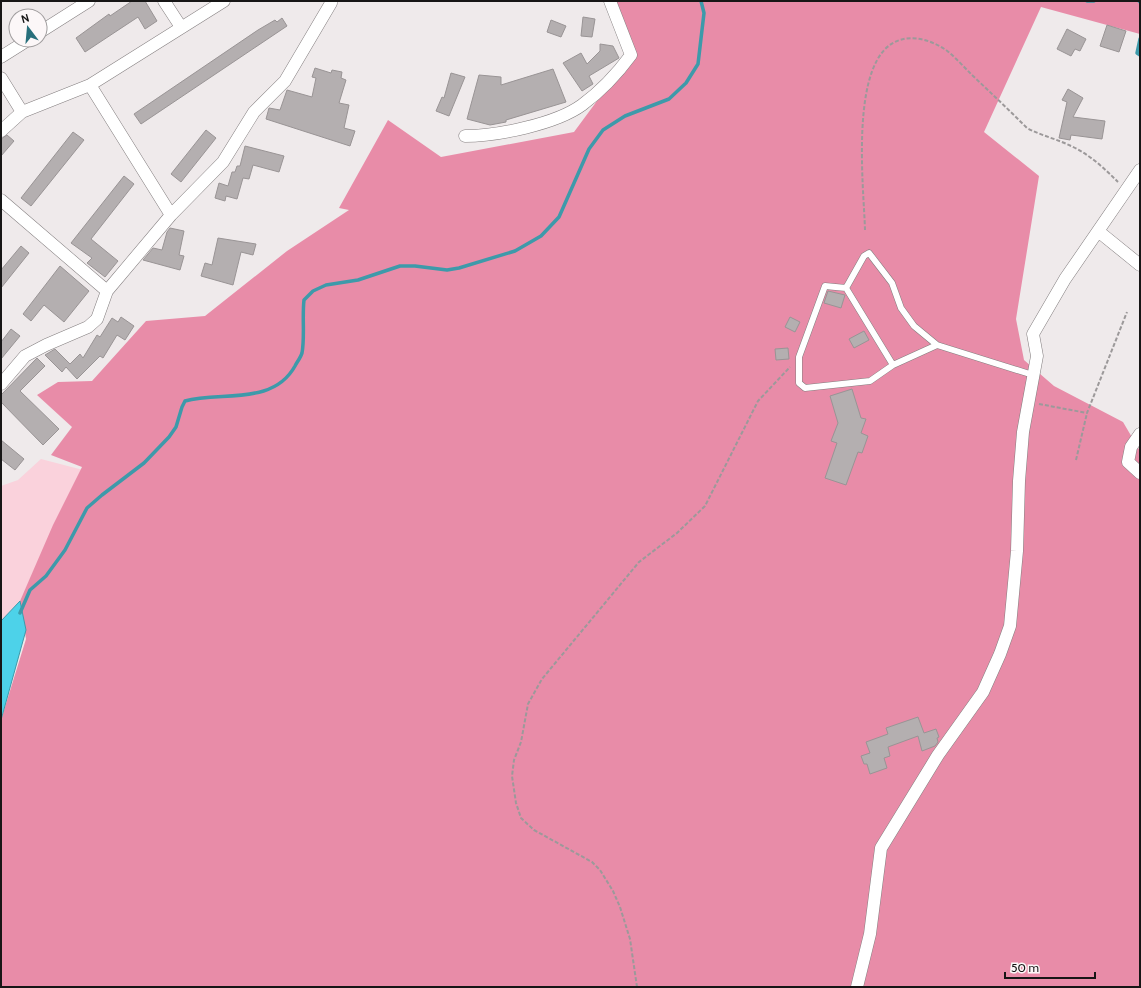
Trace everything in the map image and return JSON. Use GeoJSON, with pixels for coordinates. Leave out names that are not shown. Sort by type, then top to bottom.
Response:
{"type":"FeatureCollection","features":[{"type":"Feature","properties":{"kind":"street"},"geometry":{"type":"LineString","coordinates":[[48,27],[89,1]]}},
{"type":"Feature","properties":{"kind":"street"},"geometry":{"type":"LineString","coordinates":[[164,1],[181,27]]}},
{"type":"Feature","properties":{"kind":"street"},"geometry":{"type":"LineString","coordinates":[[1,131],[22,112],[90,85],[224,1]]}},
{"type":"Feature","properties":{"kind":"street"},"geometry":{"type":"LineString","coordinates":[[465,136],[488,136],[550,121],[581,106],[617,74],[631,55],[610,1]]}},
{"type":"Feature","properties":{"kind":"street"},"geometry":{"type":"LineString","coordinates":[[1,384],[25,356],[46,345],[88,327],[97,319],[107,291],[171,215],[223,162],[254,112],[285,81],[331,3]]}},
{"type":"Feature","properties":{"kind":"street"},"geometry":{"type":"LineString","coordinates":[[1,58],[16,48]]}},
{"type":"Feature","properties":{"kind":"street"},"geometry":{"type":"LineString","coordinates":[[1,78],[22,112]]}},
{"type":"Feature","properties":{"kind":"street"},"geometry":{"type":"LineString","coordinates":[[90,85],[171,215]]}},
{"type":"Feature","properties":{"kind":"street"},"geometry":{"type":"LineString","coordinates":[[857,987],[870,934],[881,848],[938,755],[983,692],[1000,654],[1010,626],[1017,551],[1019,481],[1023,432],[1037,356],[1033,334],[1065,279],[1140,170]]}},
{"type":"Feature","properties":{"kind":"street"},"geometry":{"type":"LineString","coordinates":[[1,200],[107,291]]}},
{"type":"Feature","properties":{"kind":"street"},"geometry":{"type":"LineString","coordinates":[[1098,231],[1140,265]]}},
{"type":"Feature","properties":{"kind":"street"},"geometry":{"type":"LineString","coordinates":[[1140,434],[1131,447],[1128,462],[1140,473]]}},
{"type":"Feature","properties":{"kind":"lane"},"geometry":{"type":"LineString","coordinates":[[846,288],[864,256],[869,253],[892,283],[901,308],[914,326],[937,345],[1033,375]]}},
{"type":"Feature","properties":{"kind":"lane"},"geometry":{"type":"LineString","coordinates":[[846,288],[825,286],[799,357],[799,383],[805,388],[870,381],[893,365],[937,345]]}},
{"type":"Feature","properties":{"kind":"lane"},"geometry":{"type":"LineString","coordinates":[[846,288],[893,365]]}},
{"type":"Feature","properties":{"kind":"path"},"geometry":{"type":"LineString","coordinates":[[865,230],[862,162],[863,108],[874,66],[880,54],[896,41],[913,37],[928,41],[946,51],[1028,128],[1043,136],[1070,145],[1085,154],[1126,189]]}},
{"type":"Feature","properties":{"kind":"path"},"geometry":{"type":"LineString","coordinates":[[1076,460],[1087,413],[1127,312]]}},
{"type":"Feature","properties":{"kind":"path"},"geometry":{"type":"LineString","coordinates":[[636,987],[630,939],[620,907],[600,870],[582,855],[534,830],[521,818],[516,804],[512,776],[514,760],[521,742],[528,704],[542,679],[635,566],[677,533],[705,506],[758,401],[799,357]]}},
{"type":"Feature","properties":{"kind":"path"},"geometry":{"type":"LineString","coordinates":[[1028,402],[1087,413]]}},
{"type":"Feature","properties":{"kind":"shaded area"},"geometry":{"type":"Polygon","coordinates":[[[612,1],[1140,1],[1140,34],[1041,7],[984,132],[1039,176],[1016,319],[1024,360],[1054,386],[1123,422],[1140,451],[1140,987],[1,987],[1,720],[26,639],[20,601],[53,525],[82,467],[51,455],[72,427],[37,395],[58,382],[92,381],[146,321],[205,316],[287,251],[349,210],[339,208],[388,120],[441,157],[574,132],[631,55],[612,1]]]}},
{"type":"Feature","properties":{"kind":"shaded area"},"geometry":{"type":"Polygon","coordinates":[[[41,459],[83,470],[57,518],[20,601],[1,621],[1,486],[18,480],[41,459]]]}},
{"type":"Feature","properties":{"kind":"water"},"geometry":{"type":"Polygon","coordinates":[[[20,601],[26,630],[1,720],[1,621],[20,601]]]}},
{"type":"Feature","properties":{"kind":"building"},"geometry":{"type":"Polygon","coordinates":[[[132,1],[145,1],[157,21],[145,29],[138,17],[85,52],[76,38],[109,14],[110,16],[132,1]]]}},
{"type":"Feature","properties":{"kind":"building"},"geometry":{"type":"Polygon","coordinates":[[[583,17],[595,19],[592,37],[581,36],[583,17]]]}},
{"type":"Feature","properties":{"kind":"building"},"geometry":{"type":"Polygon","coordinates":[[[282,18],[287,26],[141,124],[134,114],[258,30],[275,20],[277,22],[282,18]]]}},
{"type":"Feature","properties":{"kind":"building"},"geometry":{"type":"Polygon","coordinates":[[[551,20],[566,26],[561,37],[547,32],[551,20]]]}},
{"type":"Feature","properties":{"kind":"building"},"geometry":{"type":"Polygon","coordinates":[[[1107,25],[1126,31],[1119,52],[1100,46],[1107,25]]]}},
{"type":"Feature","properties":{"kind":"building"},"geometry":{"type":"Polygon","coordinates":[[[1067,29],[1086,39],[1080,51],[1075,49],[1071,56],[1057,49],[1067,29]]]}},
{"type":"Feature","properties":{"kind":"building"},"geometry":{"type":"Polygon","coordinates":[[[600,44],[613,46],[619,58],[589,76],[593,84],[582,91],[563,63],[581,53],[587,64],[600,51],[600,44]]]}},
{"type":"Feature","properties":{"kind":"building"},"geometry":{"type":"Polygon","coordinates":[[[315,68],[331,73],[332,70],[342,72],[341,78],[346,80],[339,103],[349,105],[344,128],[355,131],[350,146],[266,119],[269,108],[280,110],[287,90],[312,97],[316,78],[312,77],[315,68]]]}},
{"type":"Feature","properties":{"kind":"building"},"geometry":{"type":"Polygon","coordinates":[[[553,69],[566,102],[506,120],[506,122],[490,125],[467,119],[479,75],[501,77],[501,85],[553,69]]]}},
{"type":"Feature","properties":{"kind":"building"},"geometry":{"type":"Polygon","coordinates":[[[451,73],[465,77],[449,116],[436,111],[442,97],[444,98],[451,73]]]}},
{"type":"Feature","properties":{"kind":"building"},"geometry":{"type":"Polygon","coordinates":[[[1068,89],[1083,98],[1073,117],[1105,121],[1102,139],[1071,135],[1070,140],[1059,138],[1067,102],[1062,100],[1068,89]]]}},
{"type":"Feature","properties":{"kind":"building"},"geometry":{"type":"Polygon","coordinates":[[[206,130],[216,138],[181,182],[171,174],[206,130]]]}},
{"type":"Feature","properties":{"kind":"building"},"geometry":{"type":"Polygon","coordinates":[[[73,132],[84,140],[31,206],[21,198],[73,132]]]}},
{"type":"Feature","properties":{"kind":"building"},"geometry":{"type":"Polygon","coordinates":[[[7,135],[14,141],[1,156],[1,139],[7,135]]]}},
{"type":"Feature","properties":{"kind":"building"},"geometry":{"type":"Polygon","coordinates":[[[245,146],[284,156],[279,172],[253,165],[249,179],[243,178],[237,199],[226,196],[225,201],[215,198],[219,183],[228,186],[232,172],[235,172],[237,166],[240,166],[245,146]]]}},
{"type":"Feature","properties":{"kind":"building"},"geometry":{"type":"Polygon","coordinates":[[[124,176],[134,184],[91,239],[118,261],[105,277],[87,263],[92,258],[71,243],[124,176]]]}},
{"type":"Feature","properties":{"kind":"building"},"geometry":{"type":"Polygon","coordinates":[[[170,228],[184,231],[179,255],[184,256],[180,270],[143,260],[153,248],[162,250],[167,232],[170,228]]]}},
{"type":"Feature","properties":{"kind":"building"},"geometry":{"type":"Polygon","coordinates":[[[218,238],[256,244],[253,255],[241,252],[233,285],[201,276],[205,263],[212,265],[218,238]]]}},
{"type":"Feature","properties":{"kind":"building"},"geometry":{"type":"Polygon","coordinates":[[[21,246],[29,253],[1,288],[1,270],[21,246]]]}},
{"type":"Feature","properties":{"kind":"building"},"geometry":{"type":"Polygon","coordinates":[[[60,266],[89,291],[64,322],[44,305],[31,321],[23,314],[60,266]]]}},
{"type":"Feature","properties":{"kind":"building"},"geometry":{"type":"Polygon","coordinates":[[[828,291],[845,295],[841,308],[824,303],[828,291]]]}},
{"type":"Feature","properties":{"kind":"building"},"geometry":{"type":"Polygon","coordinates":[[[121,317],[134,326],[125,340],[117,335],[103,358],[100,356],[77,379],[66,367],[62,372],[45,355],[55,349],[70,364],[80,354],[83,358],[97,335],[100,337],[112,318],[118,322],[121,317]]]}},
{"type":"Feature","properties":{"kind":"building"},"geometry":{"type":"Polygon","coordinates":[[[790,317],[800,322],[795,332],[785,327],[790,317]]]}},
{"type":"Feature","properties":{"kind":"building"},"geometry":{"type":"Polygon","coordinates":[[[11,329],[20,336],[1,359],[1,342],[11,329]]]}},
{"type":"Feature","properties":{"kind":"building"},"geometry":{"type":"Polygon","coordinates":[[[864,331],[869,340],[854,348],[849,339],[864,331]]]}},
{"type":"Feature","properties":{"kind":"building"},"geometry":{"type":"Polygon","coordinates":[[[788,348],[789,359],[776,360],[775,349],[788,348]]]}},
{"type":"Feature","properties":{"kind":"building"},"geometry":{"type":"Polygon","coordinates":[[[37,358],[45,366],[20,391],[59,429],[43,445],[1,402],[1,395],[37,358]]]}},
{"type":"Feature","properties":{"kind":"building"},"geometry":{"type":"Polygon","coordinates":[[[852,389],[861,418],[866,419],[861,433],[868,436],[862,453],[858,452],[846,485],[825,478],[837,443],[831,441],[838,423],[830,396],[852,389]]]}},
{"type":"Feature","properties":{"kind":"building"},"geometry":{"type":"Polygon","coordinates":[[[1,440],[24,459],[15,470],[1,459],[1,440]]]}},
{"type":"Feature","properties":{"kind":"building"},"geometry":{"type":"Polygon","coordinates":[[[918,717],[924,733],[936,729],[939,737],[937,738],[938,742],[935,746],[922,751],[918,736],[888,747],[890,756],[884,758],[887,768],[870,774],[867,764],[864,764],[861,756],[870,753],[866,742],[888,734],[886,728],[918,717]]]}},
{"type":"Feature","properties":{"kind":"waterway"},"geometry":{"type":"LineString","coordinates":[[20,613],[30,590],[46,576],[65,550],[87,508],[144,463],[169,437],[176,427],[185,401],[199,398],[245,395],[260,392],[274,387],[285,379],[295,366],[302,353],[304,300],[313,291],[326,285],[358,280],[400,266],[415,266],[447,270],[459,268],[515,251],[541,236],[559,217],[589,149],[603,130],[625,116],[669,99],[686,83],[698,64],[704,13],[701,1]]}},
{"type":"Feature","properties":{"kind":"waterway"},"geometry":{"type":"LineString","coordinates":[[1087,1],[1094,1]]}},
{"type":"Feature","properties":{"kind":"waterway"},"geometry":{"type":"LineString","coordinates":[[1140,39],[1137,53],[1140,55]]}}]}
